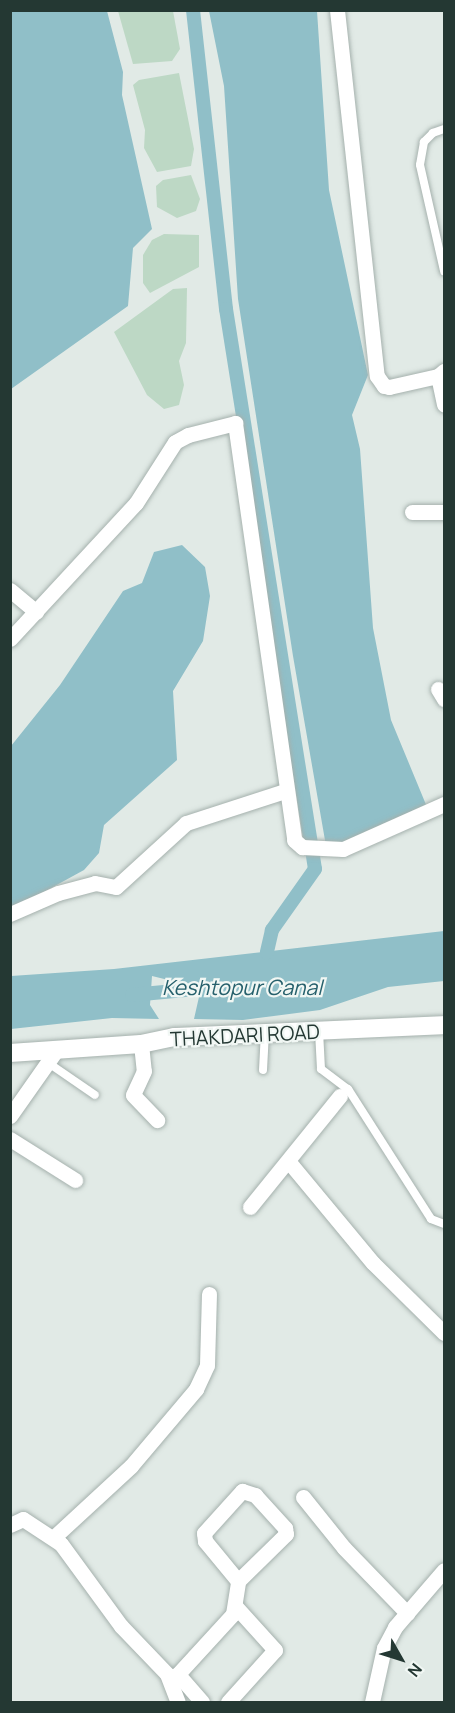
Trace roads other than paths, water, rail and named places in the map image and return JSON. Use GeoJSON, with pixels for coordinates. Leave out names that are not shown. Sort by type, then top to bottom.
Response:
{"type":"FeatureCollection","features":[{"type":"Feature","properties":{"kind":"street"},"geometry":{"type":"LineString","coordinates":[[337,10],[377,376],[389,387],[441,373],[444,404]]}},
{"type":"Feature","properties":{"kind":"street"},"geometry":{"type":"LineString","coordinates":[[10,639],[136,503],[175,442],[188,435],[235,423],[285,791],[294,840],[307,848],[343,849],[444,804]]}},
{"type":"Feature","properties":{"kind":"street"},"geometry":{"type":"LineString","coordinates":[[412,512],[444,512]]}},
{"type":"Feature","properties":{"kind":"street"},"geometry":{"type":"LineString","coordinates":[[10,590],[36,612]]}},
{"type":"Feature","properties":{"kind":"street"},"geometry":{"type":"LineString","coordinates":[[10,914],[58,893],[95,883],[116,887],[186,823],[285,791]]}},
{"type":"Feature","properties":{"kind":"street","name":"THAKDARI ROAD"},"geometry":{"type":"LineString","coordinates":[[10,1053],[51,1057],[174,1037],[444,1025]]}},
{"type":"Feature","properties":{"kind":"street"},"geometry":{"type":"LineString","coordinates":[[141,1044],[144,1071],[133,1095],[157,1120]]}},
{"type":"Feature","properties":{"kind":"street"},"geometry":{"type":"LineString","coordinates":[[10,1116],[51,1057]]}},
{"type":"Feature","properties":{"kind":"street"},"geometry":{"type":"LineString","coordinates":[[250,1207],[289,1162],[340,1096]]}},
{"type":"Feature","properties":{"kind":"street"},"geometry":{"type":"LineString","coordinates":[[10,1139],[75,1180]]}},
{"type":"Feature","properties":{"kind":"street"},"geometry":{"type":"LineString","coordinates":[[289,1162],[373,1263],[444,1333]]}},
{"type":"Feature","properties":{"kind":"street"},"geometry":{"type":"LineString","coordinates":[[53,1538],[131,1466],[200,1382],[209,1347],[209,1294]]}},
{"type":"Feature","properties":{"kind":"street"},"geometry":{"type":"LineString","coordinates":[[202,1702],[178,1674],[237,1608],[238,1581],[205,1541],[204,1533],[242,1491],[255,1496],[285,1528],[286,1534],[238,1581]]}},
{"type":"Feature","properties":{"kind":"street"},"geometry":{"type":"LineString","coordinates":[[303,1497],[344,1548],[407,1613]]}},
{"type":"Feature","properties":{"kind":"street"},"geometry":{"type":"LineString","coordinates":[[10,1525],[21,1519],[53,1538],[121,1626],[167,1674],[178,1702]]}},
{"type":"Feature","properties":{"kind":"street"},"geometry":{"type":"LineString","coordinates":[[372,1702],[384,1648],[407,1613],[444,1570]]}},
{"type":"Feature","properties":{"kind":"street"},"geometry":{"type":"LineString","coordinates":[[228,1702],[276,1650],[237,1608]]}},
{"type":"Feature","properties":{"kind":"lane"},"geometry":{"type":"LineString","coordinates":[[444,129],[433,133],[424,142],[420,165],[444,271]]}},
{"type":"Feature","properties":{"kind":"lane"},"geometry":{"type":"LineString","coordinates":[[319,1031],[321,1069],[353,1094],[431,1219],[444,1224]]}},
{"type":"Feature","properties":{"kind":"lane"},"geometry":{"type":"LineString","coordinates":[[263,1070],[265,1033]]}},
{"type":"Feature","properties":{"kind":"lane"},"geometry":{"type":"LineString","coordinates":[[51,1057],[95,1095]]}},
{"type":"Feature","properties":{"kind":"water"},"geometry":{"type":"Polygon","coordinates":[[[11,10],[107,11],[123,72],[122,95],[152,229],[133,248],[128,306],[11,389],[11,10]]]}},
{"type":"Feature","properties":{"kind":"water"},"geometry":{"type":"Polygon","coordinates":[[[209,11],[317,11],[329,190],[368,375],[352,415],[360,449],[373,628],[391,720],[427,807],[343,846],[326,846],[293,656],[238,299],[224,86],[209,11]]]}},
{"type":"Feature","properties":{"kind":"water"},"geometry":{"type":"Polygon","coordinates":[[[182,545],[205,567],[210,596],[203,641],[173,691],[177,760],[104,825],[99,853],[84,870],[11,910],[11,746],[60,685],[123,591],[142,583],[154,552],[182,545]]]}},
{"type":"Feature","properties":{"kind":"water","name":"Keshtopur Canal"},"geometry":{"type":"Polygon","coordinates":[[[444,931],[444,981],[388,987],[320,1010],[243,1020],[194,1019],[201,988],[152,976],[150,1005],[159,1019],[112,1018],[11,1029],[11,976],[114,969],[444,931]]]}},
{"type":"Feature","properties":{"kind":"waterway"},"geometry":{"type":"LineString","coordinates":[[193,10],[226,309],[315,869],[272,930],[267,952]]}},
{"type":"Feature","properties":{"kind":"waterway"},"geometry":{"type":"LineString","coordinates":[[132,995],[217,987]]}}]}
